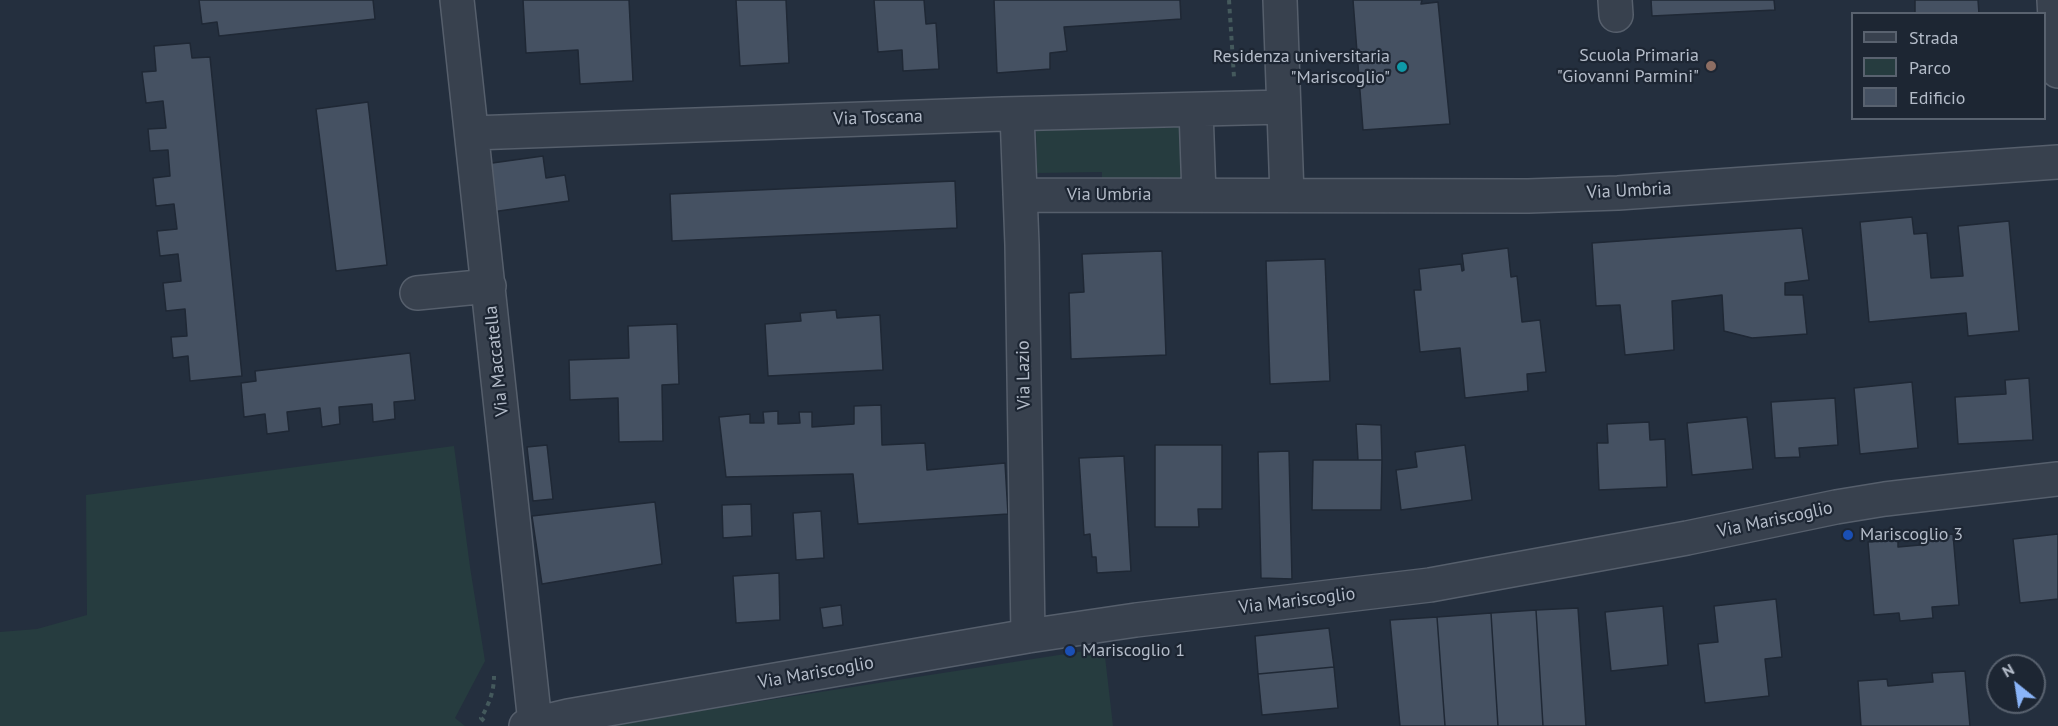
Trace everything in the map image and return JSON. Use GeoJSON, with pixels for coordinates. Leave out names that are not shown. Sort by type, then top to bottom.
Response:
{"type":"FeatureCollection","features":[{"type":"Feature","properties":{"kind":"street","name":"Via Maccatella"},"geometry":{"type":"LineString","coordinates":[[457,0],[534,725]]}},
{"type":"Feature","properties":{"kind":"street"},"geometry":{"type":"LineString","coordinates":[[1280,0],[1287,195]]}},
{"type":"Feature","properties":{"kind":"street"},"geometry":{"type":"LineString","coordinates":[[2054,0],[2058,51]]}},
{"type":"Feature","properties":{"kind":"street","name":"Via Toscana"},"geometry":{"type":"LineString","coordinates":[[472,133],[1283,107]]}},
{"type":"Feature","properties":{"kind":"street"},"geometry":{"type":"LineString","coordinates":[[1196,110],[1199,195]]}},
{"type":"Feature","properties":{"kind":"street","name":"Via Lazio"},"geometry":{"type":"LineString","coordinates":[[1017,114],[1028,636]]}},
{"type":"Feature","properties":{"kind":"street","name":"Via Umbria"},"geometry":{"type":"LineString","coordinates":[[1020,195],[1528,196],[1618,193],[2058,162]]}},
{"type":"Feature","properties":{"kind":"street"},"geometry":{"type":"LineString","coordinates":[[417,293],[489,286]]}},
{"type":"Feature","properties":{"kind":"street","name":"Via Mariscoglio"},"geometry":{"type":"LineString","coordinates":[[534,725],[1028,636],[1136,620],[1430,585],[1687,538],[1836,507],[1928,492],[2058,479]]}},
{"type":"Feature","properties":{"kind":"path"},"geometry":{"type":"LineString","coordinates":[[1229,0],[1236,109]]}},
{"type":"Feature","properties":{"kind":"path"},"geometry":{"type":"LineString","coordinates":[[484,721],[481,718],[489,706],[494,688],[494,669]]}},
{"type":"Feature","properties":{"kind":"green space"},"geometry":{"type":"Polygon","coordinates":[[[1184,127],[1185,179],[1102,181],[1102,172],[1037,173],[1036,130],[1184,127]]]}},
{"type":"Feature","properties":{"kind":"green space"},"geometry":{"type":"Polygon","coordinates":[[[454,446],[485,661],[455,718],[465,726],[0,726],[0,632],[37,629],[87,615],[86,495],[454,446]]]}},
{"type":"Feature","properties":{"kind":"green space"},"geometry":{"type":"Polygon","coordinates":[[[1104,648],[1113,726],[601,726],[1104,648]]]}},
{"type":"Feature","properties":{"kind":"building"},"geometry":{"type":"Polygon","coordinates":[[[199,0],[373,0],[375,19],[219,36],[217,22],[202,24],[199,0]]]}},
{"type":"Feature","properties":{"kind":"building"},"geometry":{"type":"Polygon","coordinates":[[[523,0],[629,0],[633,81],[580,84],[578,50],[526,53],[523,0]]]}},
{"type":"Feature","properties":{"kind":"building"},"geometry":{"type":"Polygon","coordinates":[[[736,0],[786,0],[789,63],[740,66],[736,0]]]}},
{"type":"Feature","properties":{"kind":"building"},"geometry":{"type":"Polygon","coordinates":[[[874,0],[924,0],[926,24],[936,23],[939,69],[903,71],[902,50],[878,52],[874,0]]]}},
{"type":"Feature","properties":{"kind":"building"},"geometry":{"type":"Polygon","coordinates":[[[994,0],[1180,0],[1181,19],[1064,27],[1067,51],[1050,53],[1050,69],[997,73],[994,0]]]}},
{"type":"Feature","properties":{"kind":"building","name":"Residenza universitaria \"Mariscoglio\""},"geometry":{"type":"Polygon","coordinates":[[[1353,0],[1422,0],[1421,4],[1438,2],[1450,124],[1363,130],[1353,0]]]}},
{"type":"Feature","properties":{"kind":"building"},"geometry":{"type":"Polygon","coordinates":[[[1651,0],[1774,0],[1775,10],[1652,16],[1651,0]]]}},
{"type":"Feature","properties":{"kind":"building"},"geometry":{"type":"Polygon","coordinates":[[[1915,0],[1978,0],[1979,12],[1915,12],[1915,0]]]}},
{"type":"Feature","properties":{"kind":"building"},"geometry":{"type":"Polygon","coordinates":[[[190,43],[192,58],[210,57],[242,376],[190,381],[188,356],[173,358],[171,337],[187,336],[185,309],[166,311],[163,283],[181,281],[178,254],[160,256],[157,231],[177,229],[174,204],[156,206],[153,178],[170,176],[168,150],[150,151],[148,129],[166,128],[163,101],[146,103],[142,72],[156,71],[154,46],[190,43]]]}},
{"type":"Feature","properties":{"kind":"building"},"geometry":{"type":"Polygon","coordinates":[[[368,102],[387,265],[336,271],[316,109],[368,102]]]}},
{"type":"Feature","properties":{"kind":"building"},"geometry":{"type":"Polygon","coordinates":[[[543,156],[546,178],[565,175],[569,201],[492,212],[485,164],[543,156]]]}},
{"type":"Feature","properties":{"kind":"building"},"geometry":{"type":"Polygon","coordinates":[[[955,181],[957,228],[672,241],[670,194],[955,181]]]}},
{"type":"Feature","properties":{"kind":"building"},"geometry":{"type":"Polygon","coordinates":[[[1912,217],[1914,234],[1927,233],[1931,278],[1963,276],[1958,226],[2009,221],[2019,331],[1968,336],[1966,313],[1869,322],[1860,222],[1912,217]]]}},
{"type":"Feature","properties":{"kind":"building"},"geometry":{"type":"Polygon","coordinates":[[[1802,228],[1809,280],[1785,283],[1785,295],[1803,295],[1807,334],[1752,338],[1724,331],[1722,295],[1672,301],[1674,350],[1625,355],[1620,305],[1596,306],[1592,243],[1802,228]]]}},
{"type":"Feature","properties":{"kind":"building"},"geometry":{"type":"Polygon","coordinates":[[[1508,248],[1511,277],[1517,276],[1522,322],[1540,320],[1546,372],[1527,374],[1528,391],[1465,398],[1460,348],[1420,352],[1414,290],[1421,290],[1419,269],[1461,264],[1462,271],[1464,270],[1462,254],[1508,248]]]}},
{"type":"Feature","properties":{"kind":"building"},"geometry":{"type":"Polygon","coordinates":[[[1162,251],[1166,355],[1071,359],[1069,293],[1084,292],[1082,254],[1162,251]]]}},
{"type":"Feature","properties":{"kind":"building"},"geometry":{"type":"Polygon","coordinates":[[[1325,259],[1330,381],[1270,384],[1266,261],[1325,259]]]}},
{"type":"Feature","properties":{"kind":"building"},"geometry":{"type":"Polygon","coordinates":[[[836,310],[837,318],[880,315],[883,370],[768,376],[765,324],[801,321],[800,313],[836,310]]]}},
{"type":"Feature","properties":{"kind":"building"},"geometry":{"type":"Polygon","coordinates":[[[677,324],[679,384],[662,385],[663,441],[619,442],[618,398],[570,400],[569,360],[629,358],[628,326],[677,324]]]}},
{"type":"Feature","properties":{"kind":"building"},"geometry":{"type":"Polygon","coordinates":[[[410,353],[415,400],[394,402],[395,419],[373,422],[372,404],[339,407],[340,424],[322,427],[320,408],[287,412],[289,431],[267,434],[265,414],[244,417],[241,383],[256,381],[255,371],[410,353]]]}},
{"type":"Feature","properties":{"kind":"building"},"geometry":{"type":"Polygon","coordinates":[[[2029,378],[2033,440],[1958,444],[1955,397],[2006,394],[2005,380],[2029,378]]]}},
{"type":"Feature","properties":{"kind":"building"},"geometry":{"type":"Polygon","coordinates":[[[1912,382],[1918,448],[1860,454],[1854,388],[1912,382]]]}},
{"type":"Feature","properties":{"kind":"building"},"geometry":{"type":"Polygon","coordinates":[[[1835,398],[1838,445],[1799,448],[1800,457],[1775,458],[1771,402],[1835,398]]]}},
{"type":"Feature","properties":{"kind":"building"},"geometry":{"type":"Polygon","coordinates":[[[881,405],[882,445],[925,443],[927,470],[1005,463],[1008,514],[858,524],[853,474],[726,477],[719,417],[750,414],[750,423],[764,423],[763,412],[778,411],[778,424],[800,423],[799,412],[812,412],[812,427],[854,424],[854,406],[881,405]]]}},
{"type":"Feature","properties":{"kind":"building"},"geometry":{"type":"Polygon","coordinates":[[[1747,417],[1753,469],[1692,475],[1687,423],[1747,417]]]}},
{"type":"Feature","properties":{"kind":"building"},"geometry":{"type":"Polygon","coordinates":[[[1649,422],[1650,440],[1665,439],[1667,487],[1599,490],[1597,443],[1608,443],[1607,424],[1649,422]]]}},
{"type":"Feature","properties":{"kind":"building"},"geometry":{"type":"Polygon","coordinates":[[[1356,424],[1381,425],[1382,460],[1358,460],[1356,424]]]}},
{"type":"Feature","properties":{"kind":"building"},"geometry":{"type":"Polygon","coordinates":[[[547,445],[553,499],[533,501],[527,447],[547,445]]]}},
{"type":"Feature","properties":{"kind":"building"},"geometry":{"type":"Polygon","coordinates":[[[1155,445],[1222,445],[1222,509],[1198,509],[1199,527],[1155,527],[1155,445]]]}},
{"type":"Feature","properties":{"kind":"building"},"geometry":{"type":"Polygon","coordinates":[[[1465,445],[1472,500],[1401,510],[1396,470],[1417,467],[1415,452],[1465,445]]]}},
{"type":"Feature","properties":{"kind":"building"},"geometry":{"type":"Polygon","coordinates":[[[1289,451],[1292,579],[1261,578],[1258,452],[1289,451]]]}},
{"type":"Feature","properties":{"kind":"building"},"geometry":{"type":"Polygon","coordinates":[[[1124,456],[1131,571],[1097,573],[1096,557],[1092,557],[1090,534],[1084,535],[1079,458],[1124,456]]]}},
{"type":"Feature","properties":{"kind":"building"},"geometry":{"type":"Polygon","coordinates":[[[1313,460],[1382,460],[1381,510],[1312,510],[1313,460]]]}},
{"type":"Feature","properties":{"kind":"building"},"geometry":{"type":"Polygon","coordinates":[[[655,502],[662,564],[542,584],[532,516],[655,502]]]}},
{"type":"Feature","properties":{"kind":"building"},"geometry":{"type":"Polygon","coordinates":[[[751,504],[752,536],[723,538],[722,505],[751,504]]]}},
{"type":"Feature","properties":{"kind":"building"},"geometry":{"type":"Polygon","coordinates":[[[821,511],[824,558],[796,560],[793,513],[821,511]]]}},
{"type":"Feature","properties":{"kind":"building"},"geometry":{"type":"Polygon","coordinates":[[[1953,534],[1959,605],[1932,607],[1933,618],[1900,621],[1899,613],[1874,615],[1868,542],[1898,540],[1898,547],[1920,545],[1920,537],[1953,534]]]}},
{"type":"Feature","properties":{"kind":"building"},"geometry":{"type":"Polygon","coordinates":[[[2058,534],[2058,599],[2020,603],[2013,539],[2058,534]]]}},
{"type":"Feature","properties":{"kind":"building"},"geometry":{"type":"Polygon","coordinates":[[[779,573],[780,620],[736,623],[733,576],[779,573]]]}},
{"type":"Feature","properties":{"kind":"building"},"geometry":{"type":"Polygon","coordinates":[[[1776,599],[1782,657],[1765,659],[1769,696],[1705,703],[1698,644],[1718,642],[1714,606],[1776,599]]]}},
{"type":"Feature","properties":{"kind":"building"},"geometry":{"type":"Polygon","coordinates":[[[841,605],[843,625],[823,628],[820,608],[841,605]]]}},
{"type":"Feature","properties":{"kind":"building"},"geometry":{"type":"Polygon","coordinates":[[[1663,606],[1668,665],[1611,671],[1605,612],[1663,606]]]}},
{"type":"Feature","properties":{"kind":"building"},"geometry":{"type":"Polygon","coordinates":[[[1578,608],[1586,726],[1543,726],[1536,610],[1578,608]]]}},
{"type":"Feature","properties":{"kind":"building"},"geometry":{"type":"Polygon","coordinates":[[[1536,610],[1543,726],[1498,726],[1491,613],[1536,610]]]}},
{"type":"Feature","properties":{"kind":"building"},"geometry":{"type":"Polygon","coordinates":[[[1491,613],[1498,726],[1445,726],[1437,617],[1491,613]]]}},
{"type":"Feature","properties":{"kind":"building"},"geometry":{"type":"Polygon","coordinates":[[[1437,617],[1445,726],[1400,726],[1390,620],[1437,617]]]}},
{"type":"Feature","properties":{"kind":"building"},"geometry":{"type":"Polygon","coordinates":[[[1329,628],[1334,667],[1258,674],[1255,636],[1329,628]]]}},
{"type":"Feature","properties":{"kind":"building"},"geometry":{"type":"Polygon","coordinates":[[[1334,667],[1338,708],[1262,715],[1258,674],[1334,667]]]}},
{"type":"Feature","properties":{"kind":"building"},"geometry":{"type":"Polygon","coordinates":[[[1965,671],[1970,726],[1861,726],[1858,681],[1887,679],[1888,686],[1933,682],[1932,673],[1965,671]]]}},
{"type":"Feature","properties":{"kind":"place","name":"Scuola Primaria \"Giovanni Parmini\""},"geometry":{"type":"Point","coordinates":[1711,66]}},
{"type":"Feature","properties":{"kind":"place","name":"Residenza universitaria \"Mariscoglio\""},"geometry":{"type":"Point","coordinates":[1402,67]}},
{"type":"Feature","properties":{"kind":"place","name":"Mariscoglio 3"},"geometry":{"type":"Point","coordinates":[1848,535]}},
{"type":"Feature","properties":{"kind":"place","name":"Mariscoglio 1"},"geometry":{"type":"Point","coordinates":[1070,651]}}]}
